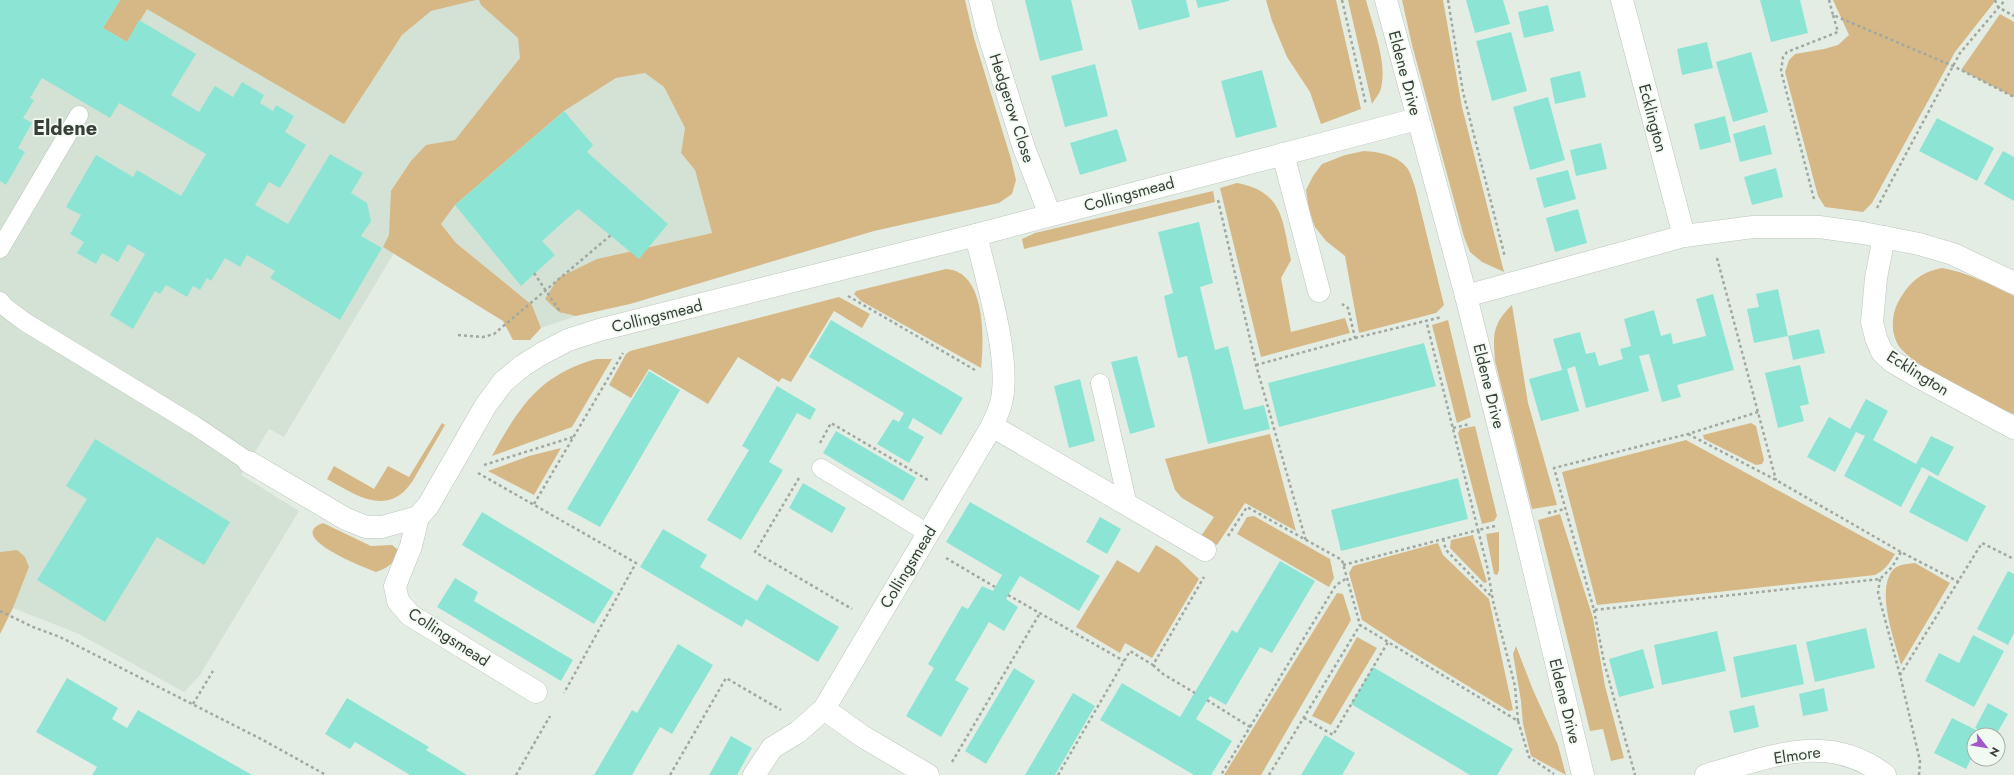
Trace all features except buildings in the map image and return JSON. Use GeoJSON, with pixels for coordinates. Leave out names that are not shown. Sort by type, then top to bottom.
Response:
{"type":"FeatureCollection","features":[{"type":"Feature","properties":{"kind":"street","name":"Hedgerow Close"},"geometry":{"type":"LineString","coordinates":[[980,0],[1024,148],[1050,215]]}},
{"type":"Feature","properties":{"kind":"street","name":"Eldene Drive"},"geometry":{"type":"LineString","coordinates":[[1386,0],[1466,296],[1522,520],[1583,775]]}},
{"type":"Feature","properties":{"kind":"street","name":"Ecklington"},"geometry":{"type":"LineString","coordinates":[[1622,0],[1684,236]]}},
{"type":"Feature","properties":{"kind":"street","name":"Collingsmead"},"geometry":{"type":"LineString","coordinates":[[536,692],[410,615],[398,601],[395,586],[411,546],[418,517],[463,464],[486,405],[503,382],[522,366],[572,339],[640,319],[976,235],[1417,119]]}},
{"type":"Feature","properties":{"kind":"street"},"geometry":{"type":"LineString","coordinates":[[1283,154],[1319,291]]}},
{"type":"Feature","properties":{"kind":"street"},"geometry":{"type":"LineString","coordinates":[[1466,296],[1684,236],[1710,231],[1753,227],[1819,228],[1874,235],[1919,244],[1953,254],[2014,283]]}},
{"type":"Feature","properties":{"kind":"street","name":"Collingsmead"},"geometry":{"type":"LineString","coordinates":[[754,775],[772,748],[798,732],[824,709],[992,426],[1001,403],[1003,386],[1003,356],[976,235]]}},
{"type":"Feature","properties":{"kind":"street","name":"Ecklington"},"geometry":{"type":"LineString","coordinates":[[1874,235],[1876,278],[1872,322],[1876,338],[1882,352],[1893,362],[1917,376],[2014,428]]}},
{"type":"Feature","properties":{"kind":"street"},"geometry":{"type":"LineString","coordinates":[[992,426],[1210,553]]}},
{"type":"Feature","properties":{"kind":"street"},"geometry":{"type":"LineString","coordinates":[[249,462],[346,519],[366,527],[382,527],[418,517]]}},
{"type":"Feature","properties":{"kind":"street"},"geometry":{"type":"LineString","coordinates":[[824,709],[862,736],[928,775]]}},
{"type":"Feature","properties":{"kind":"street","name":"Elmore"},"geometry":{"type":"LineString","coordinates":[[1706,775],[1784,755],[1818,750],[1847,754],[1872,766],[1885,775]]}},
{"type":"Feature","properties":{"kind":"lane"},"geometry":{"type":"LineString","coordinates":[[0,249],[79,115]]}},
{"type":"Feature","properties":{"kind":"lane"},"geometry":{"type":"LineString","coordinates":[[0,301],[5,307],[25,322],[194,425],[249,462]]}},
{"type":"Feature","properties":{"kind":"lane"},"geometry":{"type":"LineString","coordinates":[[1100,383],[1128,506]]}},
{"type":"Feature","properties":{"kind":"lane"},"geometry":{"type":"LineString","coordinates":[[820,468],[925,538]]}},
{"type":"Feature","properties":{"kind":"path"},"geometry":{"type":"LineString","coordinates":[[1342,0],[1372,131]]}},
{"type":"Feature","properties":{"kind":"path"},"geometry":{"type":"LineString","coordinates":[[1448,0],[1463,92],[1513,283]]}},
{"type":"Feature","properties":{"kind":"path"},"geometry":{"type":"LineString","coordinates":[[1819,228],[1814,199],[1781,71],[1782,62],[1787,52],[1838,32],[1829,0]]}},
{"type":"Feature","properties":{"kind":"path"},"geometry":{"type":"LineString","coordinates":[[1995,0],[1998,7],[2014,16]]}},
{"type":"Feature","properties":{"kind":"path"},"geometry":{"type":"LineString","coordinates":[[1874,235],[1960,53],[2005,0]]}},
{"type":"Feature","properties":{"kind":"path"},"geometry":{"type":"LineString","coordinates":[[1833,15],[1953,66],[2014,97]]}},
{"type":"Feature","properties":{"kind":"path"},"geometry":{"type":"LineString","coordinates":[[1211,173],[1256,365],[1307,542]]}},
{"type":"Feature","properties":{"kind":"path"},"geometry":{"type":"LineString","coordinates":[[1710,231],[1776,480]]}},
{"type":"Feature","properties":{"kind":"path"},"geometry":{"type":"LineString","coordinates":[[458,335],[483,337],[494,334],[611,235]]}},
{"type":"Feature","properties":{"kind":"path"},"geometry":{"type":"LineString","coordinates":[[534,273],[563,316],[572,339]]}},
{"type":"Feature","properties":{"kind":"path"},"geometry":{"type":"LineString","coordinates":[[815,276],[1003,386]]}},
{"type":"Feature","properties":{"kind":"path"},"geometry":{"type":"LineString","coordinates":[[1319,291],[1348,308],[1355,338]]}},
{"type":"Feature","properties":{"kind":"path"},"geometry":{"type":"LineString","coordinates":[[1256,365],[1443,316],[1466,296]]}},
{"type":"Feature","properties":{"kind":"path"},"geometry":{"type":"LineString","coordinates":[[534,504],[640,319]]}},
{"type":"Feature","properties":{"kind":"path"},"geometry":{"type":"LineString","coordinates":[[1426,320],[1487,566],[1492,597],[1515,686],[1518,722],[1529,757],[1556,775]]}},
{"type":"Feature","properties":{"kind":"path"},"geometry":{"type":"LineString","coordinates":[[1635,775],[1604,662],[1594,610],[1554,468],[1688,434],[1758,412]]}},
{"type":"Feature","properties":{"kind":"path"},"geometry":{"type":"LineString","coordinates":[[819,444],[831,423],[952,494]]}},
{"type":"Feature","properties":{"kind":"path"},"geometry":{"type":"LineString","coordinates":[[1688,434],[1776,480],[1901,552],[1959,582]]}},
{"type":"Feature","properties":{"kind":"path"},"geometry":{"type":"LineString","coordinates":[[463,464],[573,437]]}},
{"type":"Feature","properties":{"kind":"path"},"geometry":{"type":"LineString","coordinates":[[463,464],[636,563],[560,699]]}},
{"type":"Feature","properties":{"kind":"path"},"geometry":{"type":"LineString","coordinates":[[799,477],[755,552],[875,623]]}},
{"type":"Feature","properties":{"kind":"path"},"geometry":{"type":"LineString","coordinates":[[1153,665],[1192,599],[1210,553],[1247,507],[1307,542],[1342,560],[1360,625],[1518,722]]}},
{"type":"Feature","properties":{"kind":"path"},"geometry":{"type":"LineString","coordinates":[[1343,565],[1478,530]]}},
{"type":"Feature","properties":{"kind":"path"},"geometry":{"type":"LineString","coordinates":[[925,538],[995,587]]}},
{"type":"Feature","properties":{"kind":"path"},"geometry":{"type":"LineString","coordinates":[[1443,539],[1446,550],[1492,597]]}},
{"type":"Feature","properties":{"kind":"path"},"geometry":{"type":"LineString","coordinates":[[1900,675],[1982,543],[2014,559]]}},
{"type":"Feature","properties":{"kind":"path"},"geometry":{"type":"LineString","coordinates":[[1901,552],[1892,567],[1880,579],[1878,593],[1900,675],[1920,760],[1919,775]]}},
{"type":"Feature","properties":{"kind":"path"},"geometry":{"type":"LineString","coordinates":[[1221,775],[1336,585],[1347,578]]}},
{"type":"Feature","properties":{"kind":"path"},"geometry":{"type":"LineString","coordinates":[[1594,610],[1880,579]]}},
{"type":"Feature","properties":{"kind":"path"},"geometry":{"type":"LineString","coordinates":[[1008,595],[1124,661]]}},
{"type":"Feature","properties":{"kind":"path"},"geometry":{"type":"LineString","coordinates":[[0,611],[33,627],[60,636],[193,704],[326,775]]}},
{"type":"Feature","properties":{"kind":"path"},"geometry":{"type":"LineString","coordinates":[[952,764],[1040,613]]}},
{"type":"Feature","properties":{"kind":"path"},"geometry":{"type":"LineString","coordinates":[[1269,775],[1360,625]]}},
{"type":"Feature","properties":{"kind":"path"},"geometry":{"type":"LineString","coordinates":[[1304,718],[1333,735],[1388,642]]}},
{"type":"Feature","properties":{"kind":"path"},"geometry":{"type":"LineString","coordinates":[[1058,775],[1130,651],[1153,665],[1163,674],[1195,693]]}},
{"type":"Feature","properties":{"kind":"path"},"geometry":{"type":"LineString","coordinates":[[193,704],[213,671]]}},
{"type":"Feature","properties":{"kind":"path"},"geometry":{"type":"LineString","coordinates":[[670,775],[726,678],[806,724]]}},
{"type":"Feature","properties":{"kind":"path"},"geometry":{"type":"LineString","coordinates":[[1207,700],[1250,727]]}},
{"type":"Feature","properties":{"kind":"path"},"geometry":{"type":"LineString","coordinates":[[516,775],[553,711]]}},
{"type":"Feature","properties":{"kind":"shaded area"},"geometry":{"type":"Polygon","coordinates":[[[0,0],[670,0],[383,247],[394,253],[284,437],[269,429],[241,475],[299,511],[200,675],[184,692],[79,634],[13,608],[29,567],[17,550],[0,552],[0,0]]]}},
{"type":"Feature","properties":{"kind":"shaded area"},"geometry":{"type":"Polygon","coordinates":[[[120,0],[476,0],[431,11],[402,35],[344,124],[147,9],[127,42],[103,28],[120,0]]]}},
{"type":"Feature","properties":{"kind":"shaded area"},"geometry":{"type":"Polygon","coordinates":[[[479,0],[965,0],[974,38],[1011,159],[1016,180],[1012,194],[999,203],[874,231],[630,304],[576,316],[559,312],[545,299],[558,278],[597,259],[712,233],[695,170],[681,153],[685,128],[664,87],[645,73],[616,78],[564,111],[455,205],[441,224],[456,243],[532,305],[541,328],[530,340],[513,340],[503,321],[383,247],[389,235],[391,191],[411,161],[426,145],[455,140],[520,58],[518,38],[481,5],[479,0]]]}},
{"type":"Feature","properties":{"kind":"shaded area"},"geometry":{"type":"Polygon","coordinates":[[[1266,0],[1336,0],[1361,109],[1321,124],[1310,92],[1287,57],[1272,21],[1266,0]]]}},
{"type":"Feature","properties":{"kind":"shaded area"},"geometry":{"type":"Polygon","coordinates":[[[1348,0],[1366,0],[1381,56],[1383,78],[1379,94],[1372,104],[1348,0]]]}},
{"type":"Feature","properties":{"kind":"shaded area"},"geometry":{"type":"Polygon","coordinates":[[[1402,0],[1443,0],[1462,107],[1504,272],[1482,262],[1470,252],[1464,237],[1412,45],[1402,0]]]}},
{"type":"Feature","properties":{"kind":"shaded area"},"geometry":{"type":"Polygon","coordinates":[[[1833,0],[1996,0],[1955,52],[1872,203],[1863,212],[1825,207],[1818,196],[1785,72],[1789,60],[1795,54],[1838,45],[1849,35],[1833,0]]]}},
{"type":"Feature","properties":{"kind":"shaded area"},"geometry":{"type":"Polygon","coordinates":[[[2000,14],[2014,22],[2014,97],[1961,70],[2000,14]]]}},
{"type":"Feature","properties":{"kind":"shaded area"},"geometry":{"type":"Polygon","coordinates":[[[645,73],[664,87],[685,128],[681,153],[695,170],[712,233],[597,259],[559,312],[576,316],[541,328],[532,305],[456,243],[441,224],[455,205],[564,111],[616,78],[645,73]]]}},
{"type":"Feature","properties":{"kind":"shaded area"},"geometry":{"type":"Polygon","coordinates":[[[1364,151],[1382,153],[1394,157],[1408,169],[1415,187],[1444,305],[1436,313],[1359,333],[1345,256],[1326,241],[1315,227],[1309,210],[1306,190],[1313,176],[1322,164],[1345,155],[1364,151]]]}},
{"type":"Feature","properties":{"kind":"shaded area"},"geometry":{"type":"Polygon","coordinates":[[[1237,183],[1252,187],[1264,193],[1278,210],[1282,220],[1291,260],[1281,278],[1291,332],[1345,318],[1350,333],[1261,357],[1220,188],[1237,183]]]}},
{"type":"Feature","properties":{"kind":"shaded area"},"geometry":{"type":"Polygon","coordinates":[[[1213,191],[1215,202],[1024,249],[1022,239],[1035,233],[1213,191]]]}},
{"type":"Feature","properties":{"kind":"shaded area"},"geometry":{"type":"Polygon","coordinates":[[[1942,268],[1988,283],[2014,296],[2014,414],[1970,394],[1932,373],[1904,352],[1897,343],[1893,332],[1893,320],[1901,297],[1909,286],[1923,274],[1942,268]]]}},
{"type":"Feature","properties":{"kind":"shaded area"},"geometry":{"type":"Polygon","coordinates":[[[946,269],[959,273],[969,281],[980,308],[982,324],[981,368],[861,301],[854,294],[856,291],[946,269]]]}},
{"type":"Feature","properties":{"kind":"shaded area"},"geometry":{"type":"Polygon","coordinates":[[[839,297],[870,314],[862,328],[834,311],[791,382],[782,378],[779,382],[738,357],[708,404],[649,369],[631,398],[609,385],[626,354],[630,351],[839,297]]]}},
{"type":"Feature","properties":{"kind":"shaded area"},"geometry":{"type":"Polygon","coordinates":[[[1512,305],[1528,403],[1557,505],[1532,509],[1495,361],[1494,337],[1497,324],[1512,305]]]}},
{"type":"Feature","properties":{"kind":"shaded area"},"geometry":{"type":"Polygon","coordinates":[[[1448,320],[1471,417],[1457,423],[1432,325],[1448,320]]]}},
{"type":"Feature","properties":{"kind":"shaded area"},"geometry":{"type":"Polygon","coordinates":[[[596,359],[612,359],[572,427],[492,456],[512,422],[533,395],[545,384],[560,374],[576,366],[596,359]]]}},
{"type":"Feature","properties":{"kind":"shaded area"},"geometry":{"type":"Polygon","coordinates":[[[442,423],[445,425],[412,482],[402,493],[392,499],[382,501],[371,500],[349,491],[327,479],[334,466],[374,489],[388,466],[409,477],[442,423]]]}},
{"type":"Feature","properties":{"kind":"shaded area"},"geometry":{"type":"Polygon","coordinates":[[[1751,423],[1756,426],[1764,460],[1762,464],[1756,465],[1704,439],[1703,435],[1751,423]]]}},
{"type":"Feature","properties":{"kind":"shaded area"},"geometry":{"type":"Polygon","coordinates":[[[1475,426],[1497,516],[1494,521],[1482,524],[1458,433],[1460,429],[1475,426]]]}},
{"type":"Feature","properties":{"kind":"shaded area"},"geometry":{"type":"Polygon","coordinates":[[[1270,434],[1296,531],[1245,503],[1217,545],[1201,536],[1214,517],[1182,498],[1175,490],[1165,459],[1270,434]]]}},
{"type":"Feature","properties":{"kind":"shaded area"},"geometry":{"type":"Polygon","coordinates":[[[1686,440],[1895,554],[1882,571],[1875,575],[1597,605],[1562,472],[1686,440]]]}},
{"type":"Feature","properties":{"kind":"shaded area"},"geometry":{"type":"Polygon","coordinates":[[[561,448],[534,495],[488,471],[529,456],[561,448]]]}},
{"type":"Feature","properties":{"kind":"shaded area"},"geometry":{"type":"Polygon","coordinates":[[[1560,514],[1593,618],[1605,686],[1624,758],[1611,761],[1603,729],[1590,731],[1538,520],[1560,514]]]}},
{"type":"Feature","properties":{"kind":"shaded area"},"geometry":{"type":"Polygon","coordinates":[[[1254,516],[1330,559],[1334,578],[1329,587],[1237,534],[1247,517],[1254,516]]]}},
{"type":"Feature","properties":{"kind":"shaded area"},"geometry":{"type":"Polygon","coordinates":[[[323,523],[371,546],[392,545],[398,550],[388,567],[376,572],[358,565],[320,544],[313,536],[314,529],[323,523]]]}},
{"type":"Feature","properties":{"kind":"shaded area"},"geometry":{"type":"Polygon","coordinates":[[[1499,532],[1499,571],[1497,575],[1494,574],[1486,534],[1499,532]]]}},
{"type":"Feature","properties":{"kind":"shaded area"},"geometry":{"type":"Polygon","coordinates":[[[1473,535],[1487,582],[1484,583],[1450,548],[1451,540],[1473,535]]]}},
{"type":"Feature","properties":{"kind":"shaded area"},"geometry":{"type":"Polygon","coordinates":[[[1438,543],[1443,555],[1489,599],[1513,710],[1509,711],[1362,620],[1349,573],[1353,566],[1438,543]]]}},
{"type":"Feature","properties":{"kind":"shaded area"},"geometry":{"type":"Polygon","coordinates":[[[1156,545],[1177,558],[1199,579],[1152,658],[1125,643],[1120,653],[1076,627],[1117,560],[1139,573],[1156,545]]]}},
{"type":"Feature","properties":{"kind":"shaded area"},"geometry":{"type":"Polygon","coordinates":[[[17,550],[25,557],[29,567],[13,608],[0,634],[0,552],[17,550]]]}},
{"type":"Feature","properties":{"kind":"shaded area"},"geometry":{"type":"Polygon","coordinates":[[[1915,563],[1950,583],[1901,665],[1888,617],[1886,591],[1888,580],[1894,569],[1902,565],[1915,563]]]}},
{"type":"Feature","properties":{"kind":"shaded area"},"geometry":{"type":"Polygon","coordinates":[[[1337,593],[1343,594],[1351,620],[1261,775],[1224,775],[1337,593]]]}},
{"type":"Feature","properties":{"kind":"shaded area"},"geometry":{"type":"Polygon","coordinates":[[[1357,637],[1377,648],[1331,725],[1312,716],[1357,637]]]}},
{"type":"Feature","properties":{"kind":"shaded area"},"geometry":{"type":"Polygon","coordinates":[[[1516,646],[1533,690],[1558,745],[1566,775],[1531,756],[1523,724],[1521,701],[1513,654],[1516,646]]]}},
{"type":"Feature","properties":{"kind":"district","name":"Eldene"},"geometry":{"type":"Point","coordinates":[65,128]}}]}
